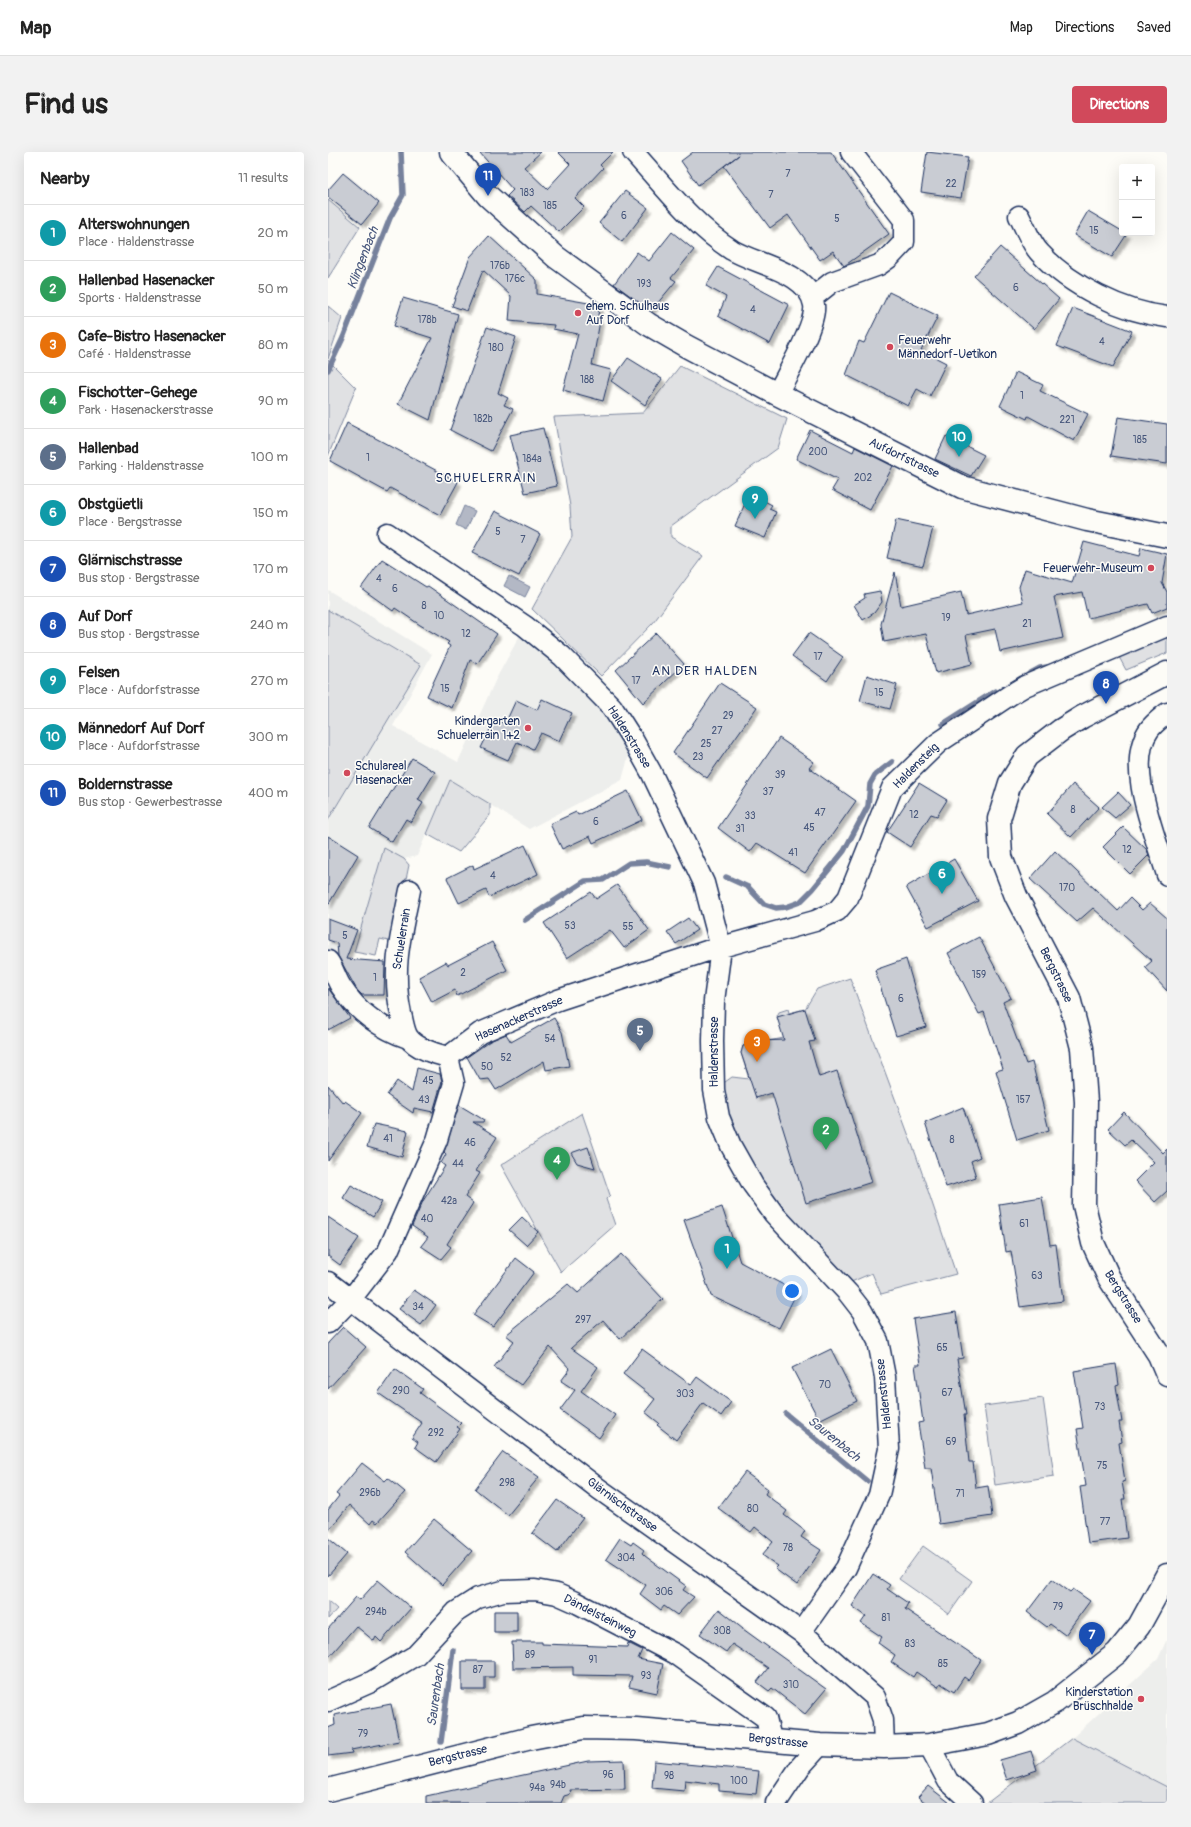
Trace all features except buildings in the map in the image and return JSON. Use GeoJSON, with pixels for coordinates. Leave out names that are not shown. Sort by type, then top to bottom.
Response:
{"type":"FeatureCollection","features":[{"type":"Feature","properties":{"kind":"street","name":"Aufdorfstrasse"},"geometry":{"type":"LineString","coordinates":[[451,152],[488,196],[556,257],[648,324],[686,346],[777,394],[962,487],[1008,500],[1137,531],[1167,536]]}},
{"type":"Feature","properties":{"kind":"street"},"geometry":{"type":"LineString","coordinates":[[633,152],[698,223],[733,250],[796,279],[806,287],[812,298],[814,309],[811,323],[777,394]]}},
{"type":"Feature","properties":{"kind":"street"},"geometry":{"type":"LineString","coordinates":[[812,298],[832,282],[879,265],[890,257],[904,242],[904,220],[851,152]]}},
{"type":"Feature","properties":{"kind":"street"},"geometry":{"type":"LineString","coordinates":[[1019,216],[1039,252],[1081,287],[1120,305],[1167,317]]}},
{"type":"Feature","properties":{"kind":"street","name":"Haldenstrasse"},"geometry":{"type":"LineString","coordinates":[[387,533],[525,626],[562,656],[612,707],[651,772],[704,883],[721,948],[714,1001],[714,1090],[719,1117],[731,1146],[745,1171],[774,1214],[842,1286],[862,1311],[878,1341],[885,1377],[888,1449],[879,1495],[846,1568],[801,1632]]}},
{"type":"Feature","properties":{"kind":"street","name":"Haldensteig"},"geometry":{"type":"LineString","coordinates":[[721,948],[815,921],[837,911],[848,898],[892,788],[938,743],[1020,689],[1105,651],[1167,626]]}},
{"type":"Feature","properties":{"kind":"street","name":"Bergstrasse"},"geometry":{"type":"LineString","coordinates":[[1167,673],[1082,717],[1061,730],[1028,756],[1010,783],[999,819],[1002,857],[1016,896],[1069,998],[1082,1048],[1086,1102],[1084,1205],[1093,1243],[1109,1278],[1159,1355],[1167,1374]]}},
{"type":"Feature","properties":{"kind":"street"},"geometry":{"type":"LineString","coordinates":[[1167,713],[1149,730],[1139,751],[1140,783],[1167,875]]}},
{"type":"Feature","properties":{"kind":"street","name":"Schuelerrain"},"geometry":{"type":"LineString","coordinates":[[408,1038],[402,1019],[396,981],[397,958],[410,890]]}},
{"type":"Feature","properties":{"kind":"street","name":"Hasenackerstrasse"},"geometry":{"type":"LineString","coordinates":[[448,1057],[480,1034],[558,1000],[721,948]]}},
{"type":"Feature","properties":{"kind":"street"},"geometry":{"type":"LineString","coordinates":[[328,960],[341,987],[352,1003],[389,1031],[408,1038],[429,1052],[448,1057],[454,1083],[436,1140],[388,1251],[351,1299],[328,1323]]}},
{"type":"Feature","properties":{"kind":"street","name":"Glärnischstrasse"},"geometry":{"type":"LineString","coordinates":[[328,1282],[450,1377],[515,1424],[599,1490],[801,1632],[875,1697],[883,1720],[884,1747]]}},
{"type":"Feature","properties":{"kind":"street","name":"Bergstrasse"},"geometry":{"type":"LineString","coordinates":[[328,1790],[530,1738],[584,1728],[636,1729],[820,1745],[884,1747],[929,1745],[988,1734],[1018,1723],[1054,1702],[1117,1653],[1139,1626],[1167,1575]]}},
{"type":"Feature","properties":{"kind":"street","name":"Dändelsteinweg"},"geometry":{"type":"LineString","coordinates":[[328,1701],[371,1682],[416,1656],[456,1612],[478,1598],[503,1592],[535,1590],[557,1594],[674,1654],[766,1718],[771,1740]]}},
{"type":"Feature","properties":{"kind":"street"},"geometry":{"type":"LineString","coordinates":[[776,1803],[800,1767],[820,1745]]}},
{"type":"Feature","properties":{"kind":"street"},"geometry":{"type":"LineString","coordinates":[[929,1745],[948,1781],[972,1803]]}},
{"type":"Feature","properties":{"kind":"shaded area"},"geometry":{"type":"Polygon","coordinates":[[[328,200],[360,227],[328,278],[328,200]]]}},
{"type":"Feature","properties":{"kind":"shaded area"},"geometry":{"type":"Polygon","coordinates":[[[328,306],[342,318],[328,359],[328,306]]]}},
{"type":"Feature","properties":{"kind":"shaded area"},"geometry":{"type":"Polygon","coordinates":[[[328,360],[356,388],[328,456],[328,360]]]}},
{"type":"Feature","properties":{"kind":"shaded area"},"geometry":{"type":"Polygon","coordinates":[[[680,366],[787,419],[778,448],[671,526],[671,537],[703,556],[653,623],[601,676],[532,609],[572,537],[570,506],[554,417],[643,413],[680,366]]]}},
{"type":"Feature","properties":{"kind":"shaded area"},"geometry":{"type":"Polygon","coordinates":[[[464,506],[475,511],[466,530],[456,525],[464,506]]]}},
{"type":"Feature","properties":{"kind":"shaded area"},"geometry":{"type":"Polygon","coordinates":[[[509,576],[530,587],[525,597],[504,586],[509,576]]]}},
{"type":"Feature","properties":{"kind":"shaded area"},"geometry":{"type":"Polygon","coordinates":[[[328,590],[432,654],[393,726],[458,762],[496,679],[525,626],[633,740],[622,780],[529,829],[450,780],[417,856],[404,859],[384,849],[354,952],[328,963],[328,590]]]}},
{"type":"Feature","properties":{"kind":"shaded area"},"geometry":{"type":"Polygon","coordinates":[[[328,610],[421,665],[328,820],[328,610]]]}},
{"type":"Feature","properties":{"kind":"shaded area"},"geometry":{"type":"Polygon","coordinates":[[[1167,635],[1167,653],[1126,670],[1119,657],[1167,635]]]}},
{"type":"Feature","properties":{"kind":"shaded area"},"geometry":{"type":"Polygon","coordinates":[[[450,780],[490,804],[490,815],[459,852],[427,834],[450,780]]]}},
{"type":"Feature","properties":{"kind":"shaded area"},"geometry":{"type":"Polygon","coordinates":[[[384,848],[404,859],[409,865],[393,942],[380,939],[376,956],[354,952],[384,848]]]}},
{"type":"Feature","properties":{"kind":"shaded area"},"geometry":{"type":"Polygon","coordinates":[[[850,978],[916,1155],[956,1274],[881,1294],[872,1273],[842,1286],[774,1214],[714,1090],[732,1077],[749,1079],[741,1053],[743,1046],[788,1037],[777,1016],[779,1012],[788,1009],[789,1013],[805,1009],[817,989],[850,978]]]}},
{"type":"Feature","properties":{"kind":"shaded area"},"geometry":{"type":"Polygon","coordinates":[[[582,1113],[610,1195],[606,1199],[615,1225],[561,1272],[501,1165],[582,1113]]]}},
{"type":"Feature","properties":{"kind":"shaded area"},"geometry":{"type":"Polygon","coordinates":[[[1043,1398],[1054,1476],[995,1485],[984,1406],[1043,1398]]]}},
{"type":"Feature","properties":{"kind":"shaded area"},"geometry":{"type":"Polygon","coordinates":[[[923,1546],[972,1581],[949,1614],[899,1579],[923,1546]]]}},
{"type":"Feature","properties":{"kind":"shaded area"},"geometry":{"type":"Polygon","coordinates":[[[328,1601],[337,1609],[328,1619],[328,1601]]]}},
{"type":"Feature","properties":{"kind":"shaded area","name":"Kinderstation Brüschhalde"},"geometry":{"type":"Polygon","coordinates":[[[1167,1639],[1167,1787],[1072,1738],[1158,1659],[1167,1639]]]}},
{"type":"Feature","properties":{"kind":"shaded area"},"geometry":{"type":"Polygon","coordinates":[[[1072,1738],[1167,1787],[1167,1803],[987,1803],[1072,1738]]]}},
{"type":"Feature","properties":{"kind":"waterway","name":"Klingenbach"},"geometry":{"type":"LineString","coordinates":[[328,370],[343,338],[390,218],[403,195],[401,152]]}},
{"type":"Feature","properties":{"kind":"waterway"},"geometry":{"type":"LineString","coordinates":[[1029,674],[1040,668],[1047,667]]}},
{"type":"Feature","properties":{"kind":"waterway"},"geometry":{"type":"LineString","coordinates":[[943,724],[995,691]]}},
{"type":"Feature","properties":{"kind":"waterway"},"geometry":{"type":"LineString","coordinates":[[726,877],[748,887],[764,904],[776,908],[786,907],[800,902],[813,889],[844,851],[868,806],[870,784],[875,775],[892,762]]}},
{"type":"Feature","properties":{"kind":"waterway"},"geometry":{"type":"LineString","coordinates":[[525,920],[585,881],[603,880],[629,863],[646,862],[670,867]]}},
{"type":"Feature","properties":{"kind":"waterway","name":"Saurenbach"},"geometry":{"type":"LineString","coordinates":[[786,1414],[867,1481]]}},
{"type":"Feature","properties":{"kind":"waterway","name":"Saurenbach"},"geometry":{"type":"LineString","coordinates":[[441,1742],[453,1650]]}},
{"type":"Feature","properties":{"kind":"place","name":"Boldernstrasse"},"geometry":{"type":"Point","coordinates":[488,196]}},
{"type":"Feature","properties":{"kind":"place","name":"ehem. Schulhaus Auf Dorf"},"geometry":{"type":"Point","coordinates":[578,313]}},
{"type":"Feature","properties":{"kind":"place","name":"Feuerwehr Männedorf-Uetikon"},"geometry":{"type":"Point","coordinates":[890,347]}},
{"type":"Feature","properties":{"kind":"place","name":"Männedorf Auf Dorf"},"geometry":{"type":"Point","coordinates":[959,457]}},
{"type":"Feature","properties":{"kind":"place","name":"Felsen"},"geometry":{"type":"Point","coordinates":[755,519]}},
{"type":"Feature","properties":{"kind":"place","name":"Feuerwehr-Museum"},"geometry":{"type":"Point","coordinates":[1151,568]}},
{"type":"Feature","properties":{"kind":"place","name":"Auf Dorf"},"geometry":{"type":"Point","coordinates":[1106,704]}},
{"type":"Feature","properties":{"kind":"place","name":"Kindergarten Schuelerrain 1+2"},"geometry":{"type":"Point","coordinates":[528,728]}},
{"type":"Feature","properties":{"kind":"place","name":"Schulareal Hasenacker"},"geometry":{"type":"Point","coordinates":[347,773]}},
{"type":"Feature","properties":{"kind":"place","name":"Obstgüetli"},"geometry":{"type":"Point","coordinates":[942,894]}},
{"type":"Feature","properties":{"kind":"place","name":"Hallenbad"},"geometry":{"type":"Point","coordinates":[640,1051]}},
{"type":"Feature","properties":{"kind":"place","name":"Cafe-Bistro Hasenacker"},"geometry":{"type":"Point","coordinates":[757,1062]}},
{"type":"Feature","properties":{"kind":"place","name":"Hallenbad Hasenacker"},"geometry":{"type":"Point","coordinates":[826,1150]}},
{"type":"Feature","properties":{"kind":"place","name":"Fischotter-Gehege"},"geometry":{"type":"Point","coordinates":[557,1180]}},
{"type":"Feature","properties":{"kind":"place","name":"Alterswohnungen"},"geometry":{"type":"Point","coordinates":[727,1269]}},
{"type":"Feature","properties":{"kind":"place","name":"Glärnischstrasse"},"geometry":{"type":"Point","coordinates":[1092,1655]}},
{"type":"Feature","properties":{"kind":"place","name":"Kinderstation Brüschhalde"},"geometry":{"type":"Point","coordinates":[1141,1699]}},
{"type":"Feature","properties":{"kind":"district","name":"SCHUELERRAIN"},"geometry":{"type":"Point","coordinates":[486,478]}},
{"type":"Feature","properties":{"kind":"district","name":"AN DER HALDEN"},"geometry":{"type":"Point","coordinates":[705,671]}}]}
